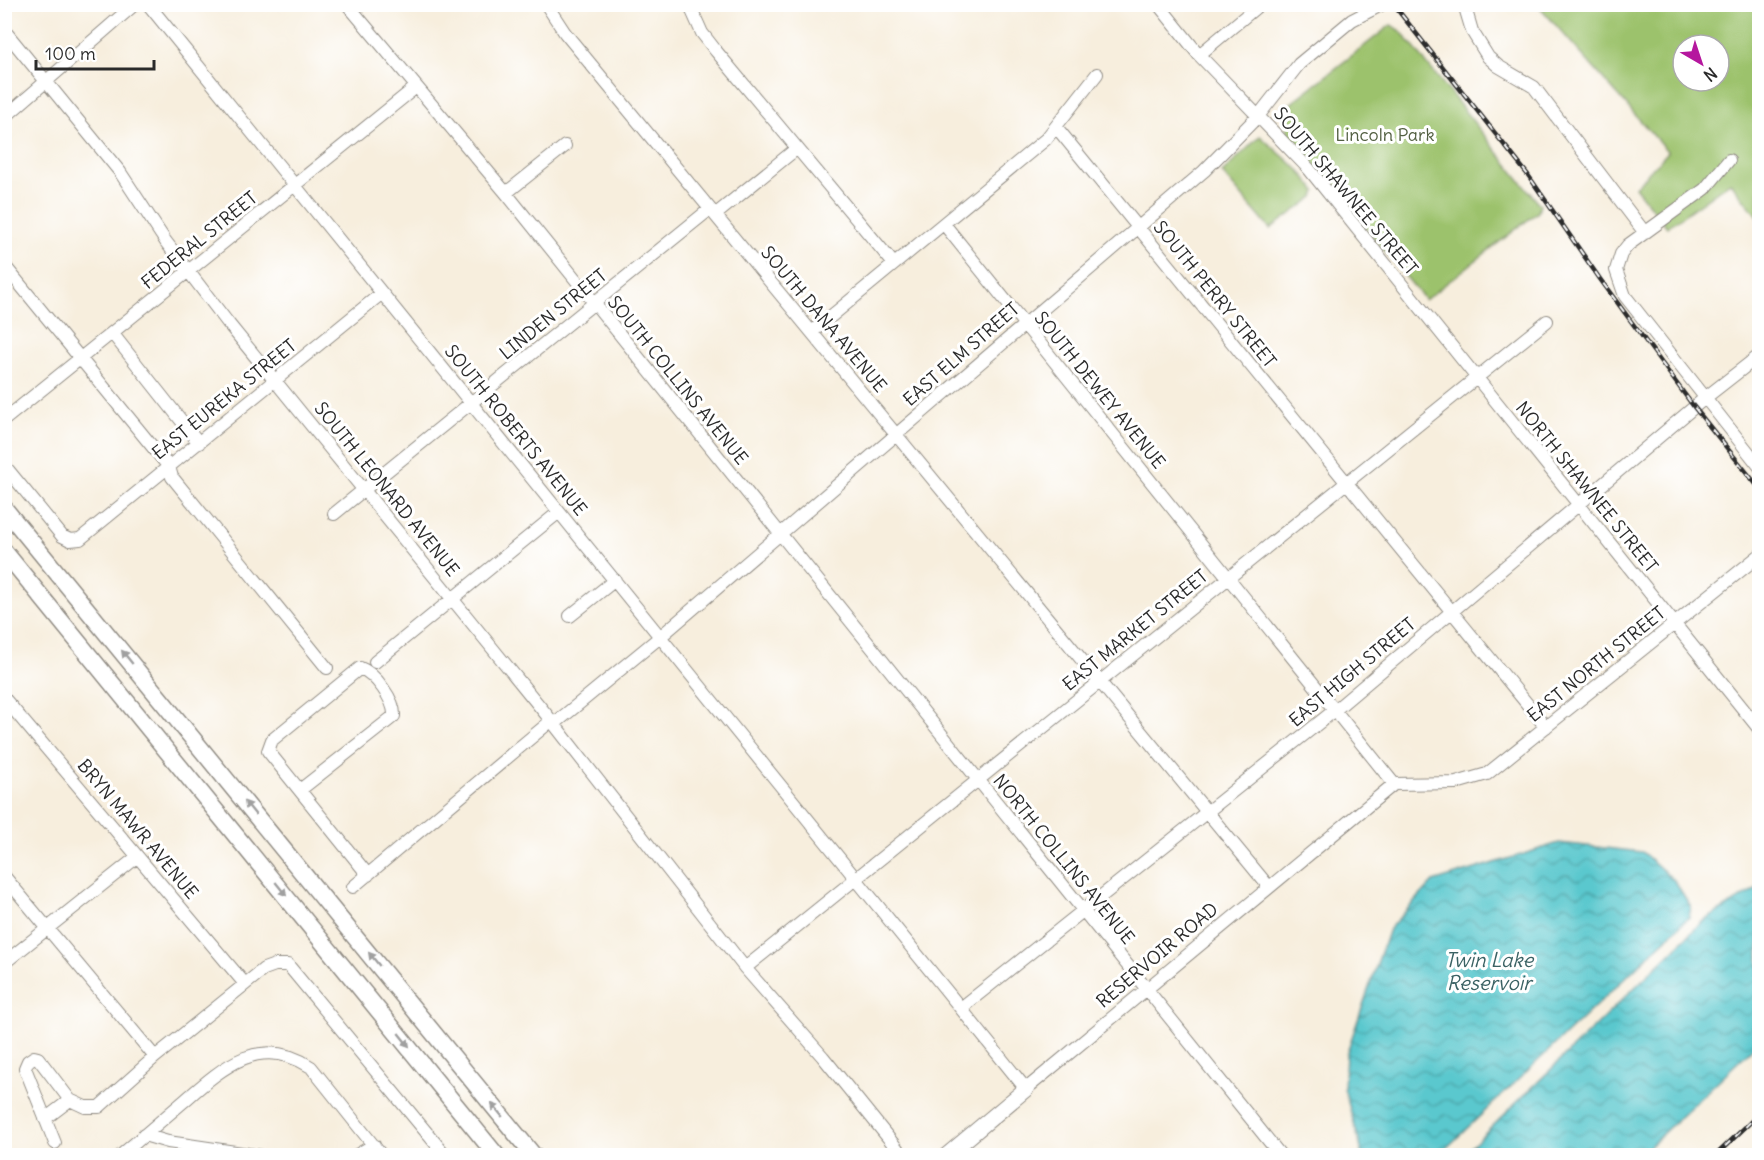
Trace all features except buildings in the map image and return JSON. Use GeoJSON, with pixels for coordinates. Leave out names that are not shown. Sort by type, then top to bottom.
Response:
{"type":"FeatureCollection","features":[{"type":"Feature","properties":{"kind":"highway"},"geometry":{"type":"LineString","coordinates":[[4,498],[61,567],[80,601]]}},
{"type":"Feature","properties":{"kind":"highway"},"geometry":{"type":"LineString","coordinates":[[4,508],[534,1155]]}},
{"type":"Feature","properties":{"kind":"highway"},"geometry":{"type":"LineString","coordinates":[[4,551],[497,1155]]}},
{"type":"Feature","properties":{"kind":"highway"},"geometry":{"type":"LineString","coordinates":[[4,565],[224,824],[230,826]]}},
{"type":"Feature","properties":{"kind":"main road","name":"RESERVOIR ROAD"},"geometry":{"type":"LineString","coordinates":[[946,1155],[1026,1089]]}},
{"type":"Feature","properties":{"kind":"street"},"geometry":{"type":"LineString","coordinates":[[4,118],[135,4]]}},
{"type":"Feature","properties":{"kind":"street","name":"SOUTH ROBERTS AVENUE"},"geometry":{"type":"LineString","coordinates":[[148,4],[1026,1089]]}},
{"type":"Feature","properties":{"kind":"street","name":"SOUTH COLLINS AVENUE"},"geometry":{"type":"LineString","coordinates":[[347,4],[506,193],[977,781]]}},
{"type":"Feature","properties":{"kind":"street","name":"SOUTH DANA AVENUE"},"geometry":{"type":"LineString","coordinates":[[546,4],[565,33],[1269,887]]}},
{"type":"Feature","properties":{"kind":"street"},"geometry":{"type":"LineString","coordinates":[[689,4],[702,33],[796,149],[894,264]]}},
{"type":"Feature","properties":{"kind":"street","name":"SOUTH SHAWNEE STREET"},"geometry":{"type":"LineString","coordinates":[[1158,4],[1199,55],[1309,169],[1476,379]]}},
{"type":"Feature","properties":{"kind":"street"},"geometry":{"type":"LineString","coordinates":[[1199,55],[1260,4]]}},
{"type":"Feature","properties":{"kind":"street","name":"EAST ELM STREET"},"geometry":{"type":"LineString","coordinates":[[353,887],[552,722],[660,637],[1220,157],[1259,115],[1299,64],[1352,20],[1383,4]]}},
{"type":"Feature","properties":{"kind":"street"},"geometry":{"type":"LineString","coordinates":[[1464,4],[1472,31],[1483,51],[1498,66],[1534,87],[1645,233]]}},
{"type":"Feature","properties":{"kind":"street","name":"SOUTH LEONARD AVENUE"},"geometry":{"type":"LineString","coordinates":[[4,30],[120,172],[189,271],[275,381],[552,722],[745,968],[903,1155]]}},
{"type":"Feature","properties":{"kind":"street"},"geometry":{"type":"LineString","coordinates":[[812,332],[1057,128],[1097,74]]}},
{"type":"Feature","properties":{"kind":"street","name":"FEDERAL STREET"},"geometry":{"type":"LineString","coordinates":[[4,420],[416,87]]}},
{"type":"Feature","properties":{"kind":"street","name":"SOUTH PERRY STREET"},"geometry":{"type":"LineString","coordinates":[[1057,128],[1546,728]]}},
{"type":"Feature","properties":{"kind":"street"},"geometry":{"type":"LineString","coordinates":[[506,193],[565,146]]}},
{"type":"Feature","properties":{"kind":"street","name":"LINDEN STREET"},"geometry":{"type":"LineString","coordinates":[[334,514],[594,303],[796,149]]}},
{"type":"Feature","properties":{"kind":"street"},"geometry":{"type":"LineString","coordinates":[[1729,160],[1705,189],[1628,245],[1616,262],[1618,281],[1625,296],[1760,467]]}},
{"type":"Feature","properties":{"kind":"street","name":"SOUTH DEWEY AVENUE"},"geometry":{"type":"LineString","coordinates":[[944,224],[1394,784]]}},
{"type":"Feature","properties":{"kind":"street"},"geometry":{"type":"LineString","coordinates":[[4,265],[169,467],[172,477],[327,668]]}},
{"type":"Feature","properties":{"kind":"street","name":"EAST EUREKA STREET"},"geometry":{"type":"LineString","coordinates":[[4,465],[62,536],[75,540],[88,533],[382,293]]}},
{"type":"Feature","properties":{"kind":"street","name":"EAST MARKET STREET"},"geometry":{"type":"LineString","coordinates":[[745,968],[1547,321]]}},
{"type":"Feature","properties":{"kind":"street"},"geometry":{"type":"LineString","coordinates":[[112,333],[199,443]]}},
{"type":"Feature","properties":{"kind":"street","name":"EAST HIGH STREET"},"geometry":{"type":"LineString","coordinates":[[961,1008],[1335,710],[1705,398],[1760,355]]}},
{"type":"Feature","properties":{"kind":"street","name":"NORTH SHAWNEE STREET"},"geometry":{"type":"LineString","coordinates":[[1476,379],[1760,730]]}},
{"type":"Feature","properties":{"kind":"street"},"geometry":{"type":"LineString","coordinates":[[375,663],[560,512]]}},
{"type":"Feature","properties":{"kind":"street","name":"EAST NORTH STREET"},"geometry":{"type":"LineString","coordinates":[[1394,784],[1470,781],[1487,774],[1760,555]]}},
{"type":"Feature","properties":{"kind":"street"},"geometry":{"type":"LineString","coordinates":[[570,616],[615,580]]}},
{"type":"Feature","properties":{"kind":"street"},"geometry":{"type":"LineString","coordinates":[[300,790],[394,716],[390,701],[367,670],[360,668],[269,744],[268,751],[368,875]]}},
{"type":"Feature","properties":{"kind":"street","name":"BRYN MAWR AVENUE"},"geometry":{"type":"LineString","coordinates":[[4,698],[245,984]]}},
{"type":"Feature","properties":{"kind":"street","name":"NORTH COLLINS AVENUE"},"geometry":{"type":"LineString","coordinates":[[977,781],[1281,1155]]}},
{"type":"Feature","properties":{"kind":"street","name":"RESERVOIR ROAD"},"geometry":{"type":"LineString","coordinates":[[1026,1089],[1394,784]]}},
{"type":"Feature","properties":{"kind":"street"},"geometry":{"type":"LineString","coordinates":[[4,963],[137,857]]}},
{"type":"Feature","properties":{"kind":"street"},"geometry":{"type":"LineString","coordinates":[[4,876],[155,1057]]}},
{"type":"Feature","properties":{"kind":"street"},"geometry":{"type":"LineString","coordinates":[[55,1143],[25,1068],[28,1061],[34,1057],[38,1058],[70,1100],[85,1107],[99,1107],[155,1057],[264,969],[284,965],[300,978],[446,1155]]}},
{"type":"Feature","properties":{"kind":"street"},"geometry":{"type":"LineString","coordinates":[[120,1155],[218,1072],[248,1056],[278,1052],[301,1060],[311,1067],[378,1150],[355,1155]]}},
{"type":"Feature","properties":{"kind":"street"},"geometry":{"type":"LineString","coordinates":[[45,1119],[70,1100]]}},
{"type":"Feature","properties":{"kind":"street"},"geometry":{"type":"LineString","coordinates":[[144,1135],[168,1142],[262,1155]]}},
{"type":"Feature","properties":{"kind":"green space"},"geometry":{"type":"Polygon","coordinates":[[[1538,5],[1759,5],[1759,218],[1730,182],[1667,227],[1635,187],[1668,152],[1538,5]]]}},
{"type":"Feature","properties":{"kind":"green space","name":"Lincoln Park"},"geometry":{"type":"Polygon","coordinates":[[[1391,25],[1400,30],[1540,205],[1538,212],[1425,300],[1287,132],[1289,105],[1391,25]]]}},
{"type":"Feature","properties":{"kind":"green space"},"geometry":{"type":"Polygon","coordinates":[[[1260,136],[1300,171],[1316,191],[1314,197],[1270,229],[1222,173],[1260,136]]]}},
{"type":"Feature","properties":{"kind":"water","name":"Twin Lake Reservoir"},"geometry":{"type":"Polygon","coordinates":[[[1559,843],[1642,852],[1674,880],[1691,907],[1689,917],[1439,1155],[1363,1155],[1344,1088],[1346,1055],[1389,929],[1433,882],[1559,843]]]}},
{"type":"Feature","properties":{"kind":"water"},"geometry":{"type":"Polygon","coordinates":[[[1759,887],[1759,1042],[1640,1155],[1463,1155],[1703,921],[1759,887]]]}},
{"type":"Feature","properties":{"kind":"railway"},"geometry":{"type":"LineString","coordinates":[[1393,4],[1528,175],[1600,279],[1694,407],[1760,489]]}},
{"type":"Feature","properties":{"kind":"railway"},"geometry":{"type":"LineString","coordinates":[[1715,1156],[1760,1113]]}}]}
